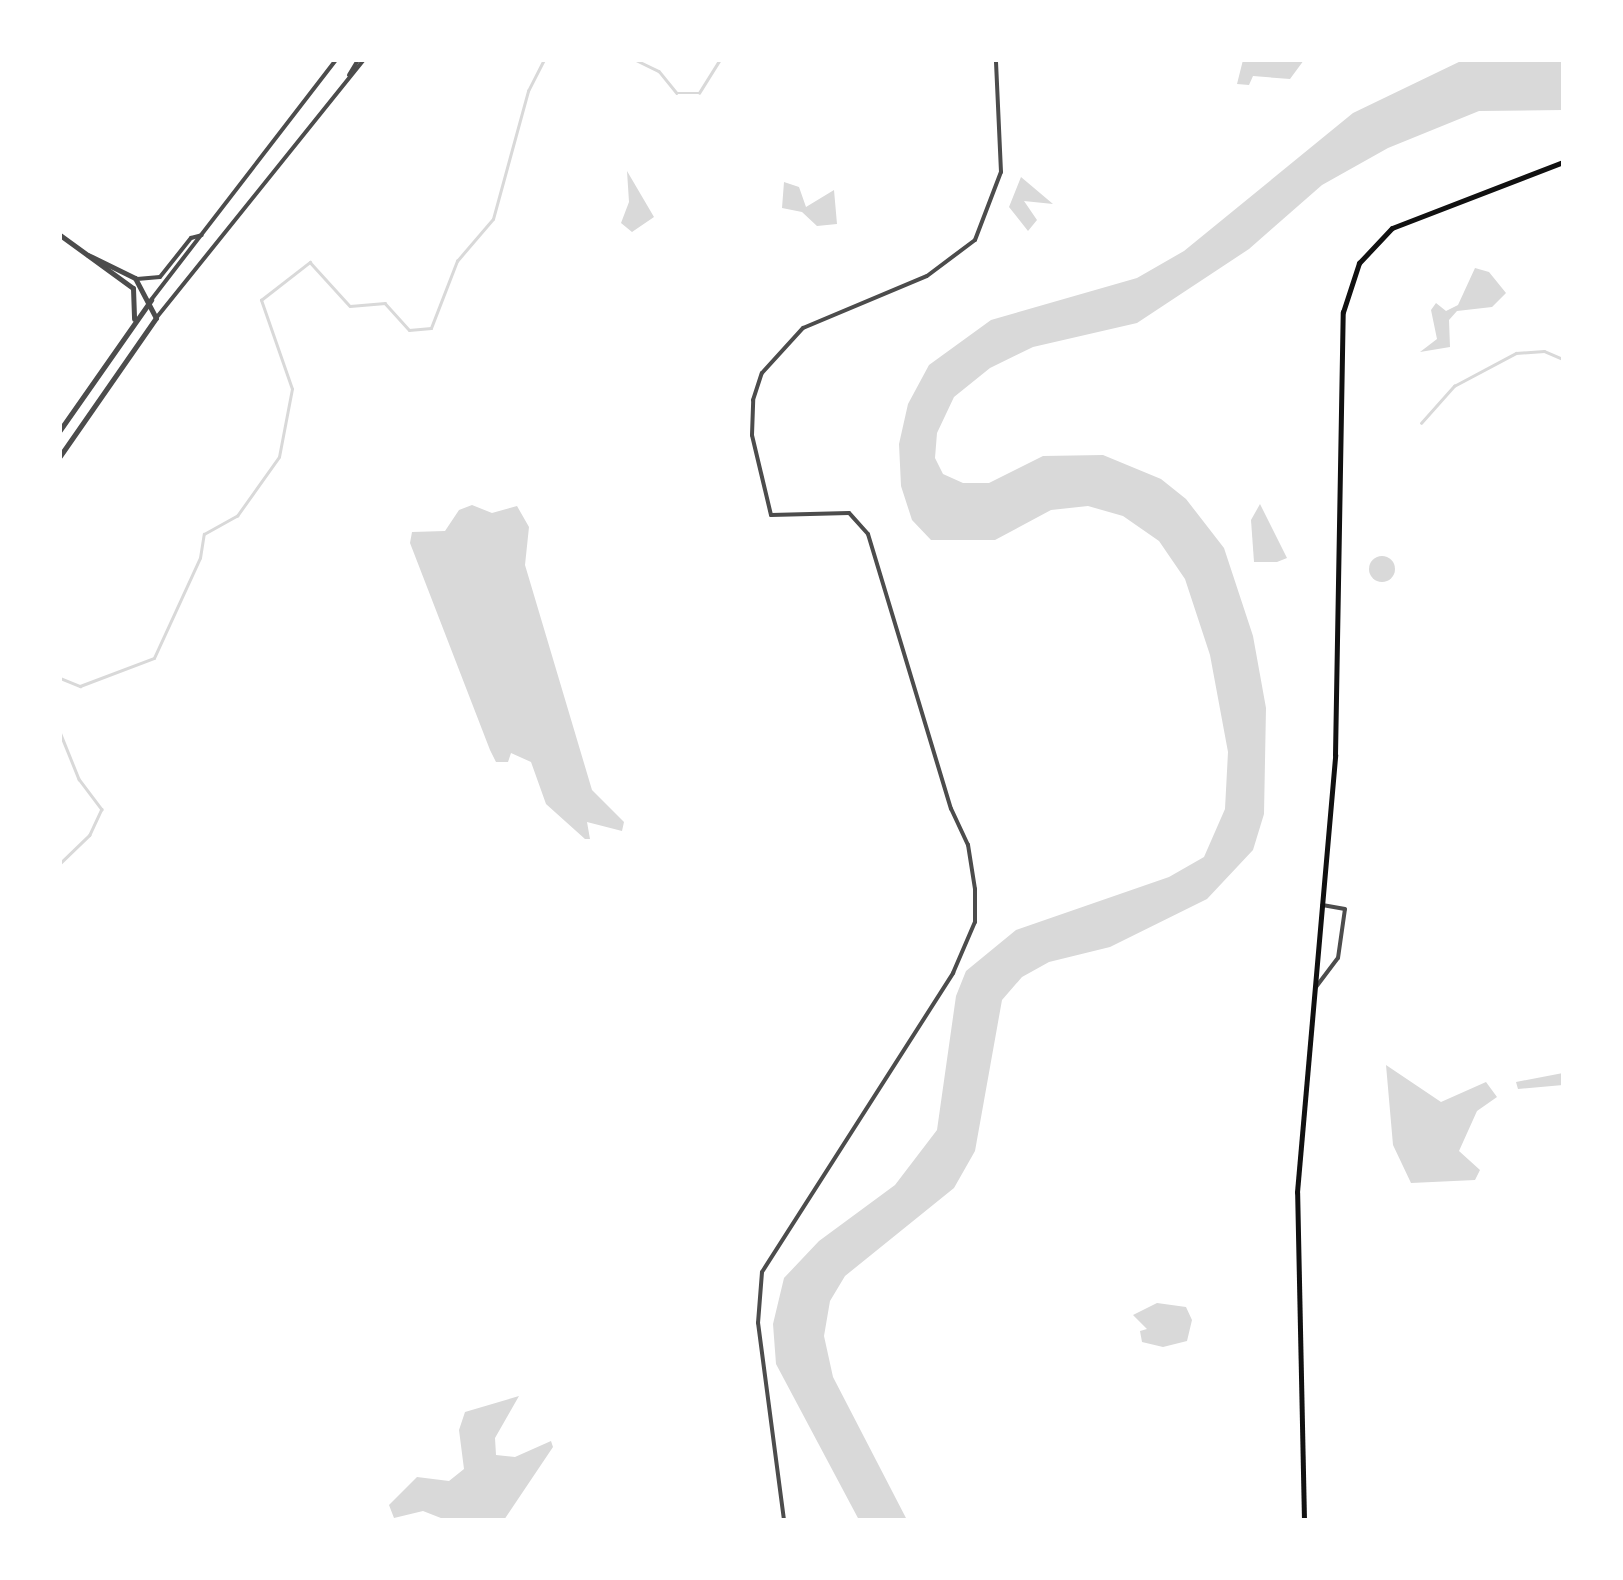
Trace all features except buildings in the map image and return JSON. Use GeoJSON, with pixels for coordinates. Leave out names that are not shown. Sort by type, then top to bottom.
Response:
{"type":"FeatureCollection","features":[{"type":"Feature","properties":{"kind":"main road"},"geometry":{"type":"LineString","coordinates":[[1304,1520],[1296,1219],[1336,733],[1340,335],[1349,286],[1372,245],[1402,222],[1563,162]]}},
{"type":"Feature","properties":{"kind":"street"},"geometry":{"type":"LineString","coordinates":[[60,430],[134,321],[336,60]]}},
{"type":"Feature","properties":{"kind":"street"},"geometry":{"type":"LineString","coordinates":[[60,456],[156,318],[361,60]]}},
{"type":"Feature","properties":{"kind":"street"},"geometry":{"type":"LineString","coordinates":[[784,1520],[758,1323],[762,1272],[953,973],[975,922],[975,889],[968,845],[950,809],[935,740],[868,534],[849,513],[771,515],[752,436],[753,400],[762,373],[803,328],[944,267],[980,233],[1001,172],[996,60]]}},
{"type":"Feature","properties":{"kind":"street"},"geometry":{"type":"LineString","coordinates":[[60,235],[133,288],[134,321]]}},
{"type":"Feature","properties":{"kind":"street"},"geometry":{"type":"LineString","coordinates":[[135,278],[160,277],[191,238],[202,236]]}},
{"type":"Feature","properties":{"kind":"street"},"geometry":{"type":"LineString","coordinates":[[88,255],[135,278],[151,300],[156,318]]}},
{"type":"Feature","properties":{"kind":"street"},"geometry":{"type":"LineString","coordinates":[[1313,991],[1338,958],[1345,908],[1322,905]]}},
{"type":"Feature","properties":{"kind":"shaded area"},"geometry":{"type":"Polygon","coordinates":[[[1243,60],[1304,60],[1290,79],[1253,76],[1249,85],[1237,84],[1243,60]]]}},
{"type":"Feature","properties":{"kind":"shaded area"},"geometry":{"type":"Polygon","coordinates":[[[1463,60],[1563,60],[1563,110],[1479,111],[1388,148],[1322,185],[1249,249],[1137,323],[1033,347],[990,368],[954,397],[937,433],[935,458],[943,474],[963,483],[989,483],[1043,456],[1103,455],[1161,479],[1186,499],[1224,548],[1253,636],[1266,708],[1264,814],[1253,850],[1207,899],[1110,947],[1049,962],[1022,977],[1002,1000],[975,1151],[954,1188],[845,1276],[830,1301],[824,1336],[833,1377],[907,1520],[859,1520],[776,1364],[773,1324],[784,1278],[819,1241],[895,1185],[937,1130],[956,996],[966,971],[1016,930],[1169,877],[1204,857],[1225,809],[1228,752],[1210,655],[1185,579],[1159,541],[1123,516],[1088,506],[1051,510],[995,540],[931,540],[912,520],[901,486],[899,444],[908,404],[929,365],[991,320],[1137,278],[1184,251],[1353,113],[1463,60]]]}},
{"type":"Feature","properties":{"kind":"shaded area"},"geometry":{"type":"Polygon","coordinates":[[[627,171],[654,217],[632,232],[621,223],[629,202],[627,171]]]}},
{"type":"Feature","properties":{"kind":"shaded area"},"geometry":{"type":"Polygon","coordinates":[[[1021,177],[1053,204],[1024,201],[1037,220],[1028,231],[1009,207],[1021,177]]]}},
{"type":"Feature","properties":{"kind":"shaded area"},"geometry":{"type":"Polygon","coordinates":[[[784,182],[799,187],[806,207],[834,190],[837,224],[817,226],[802,212],[782,208],[784,182]]]}},
{"type":"Feature","properties":{"kind":"shaded area"},"geometry":{"type":"Polygon","coordinates":[[[1475,268],[1489,272],[1506,293],[1492,307],[1457,311],[1449,320],[1450,347],[1420,352],[1437,339],[1431,310],[1436,303],[1446,311],[1458,305],[1475,268]]]}},
{"type":"Feature","properties":{"kind":"shaded area"},"geometry":{"type":"Polygon","coordinates":[[[1260,504],[1287,558],[1277,562],[1254,562],[1251,520],[1260,504]]]}},
{"type":"Feature","properties":{"kind":"shaded area"},"geometry":{"type":"Polygon","coordinates":[[[472,505],[492,513],[517,506],[529,527],[525,565],[592,790],[624,822],[622,831],[587,822],[590,839],[585,839],[546,804],[531,762],[511,753],[508,762],[496,762],[490,750],[410,543],[412,532],[445,531],[459,510],[472,505]]]}},
{"type":"Feature","properties":{"kind":"shaded area"},"geometry":{"type":"Polygon","coordinates":[[[1382,556],[1391,560],[1395,569],[1391,578],[1382,582],[1373,578],[1369,569],[1373,560],[1382,556]]]}},
{"type":"Feature","properties":{"kind":"shaded area"},"geometry":{"type":"Polygon","coordinates":[[[1386,1065],[1441,1102],[1486,1082],[1497,1097],[1477,1111],[1459,1151],[1480,1170],[1475,1180],[1411,1183],[1393,1145],[1386,1065]]]}},
{"type":"Feature","properties":{"kind":"shaded area"},"geometry":{"type":"Polygon","coordinates":[[[1563,1073],[1563,1085],[1518,1089],[1516,1082],[1563,1073]]]}},
{"type":"Feature","properties":{"kind":"shaded area"},"geometry":{"type":"Polygon","coordinates":[[[1157,1303],[1186,1307],[1192,1320],[1187,1341],[1163,1347],[1142,1342],[1140,1331],[1147,1329],[1133,1315],[1157,1303]]]}},
{"type":"Feature","properties":{"kind":"shaded area"},"geometry":{"type":"Polygon","coordinates":[[[519,1396],[495,1438],[496,1455],[515,1457],[551,1441],[553,1447],[504,1520],[446,1520],[423,1511],[394,1518],[389,1505],[417,1477],[449,1481],[464,1469],[459,1430],[465,1412],[519,1396]]]}},
{"type":"Feature","properties":{"kind":"waterway"},"geometry":{"type":"LineString","coordinates":[[60,678],[80,686],[154,658],[200,558],[204,534],[237,516],[279,457],[292,389],[261,300],[310,262],[350,306],[385,303],[409,330],[431,328],[457,261],[493,219],[528,91],[544,60]]}},
{"type":"Feature","properties":{"kind":"waterway"},"geometry":{"type":"LineString","coordinates":[[636,60],[659,71],[677,93],[699,93],[720,60]]}},
{"type":"Feature","properties":{"kind":"waterway"},"geometry":{"type":"LineString","coordinates":[[1421,423],[1454,386],[1516,353],[1544,351],[1563,359]]}},
{"type":"Feature","properties":{"kind":"waterway"},"geometry":{"type":"LineString","coordinates":[[60,732],[79,779],[102,809],[90,835],[60,864]]}}]}
